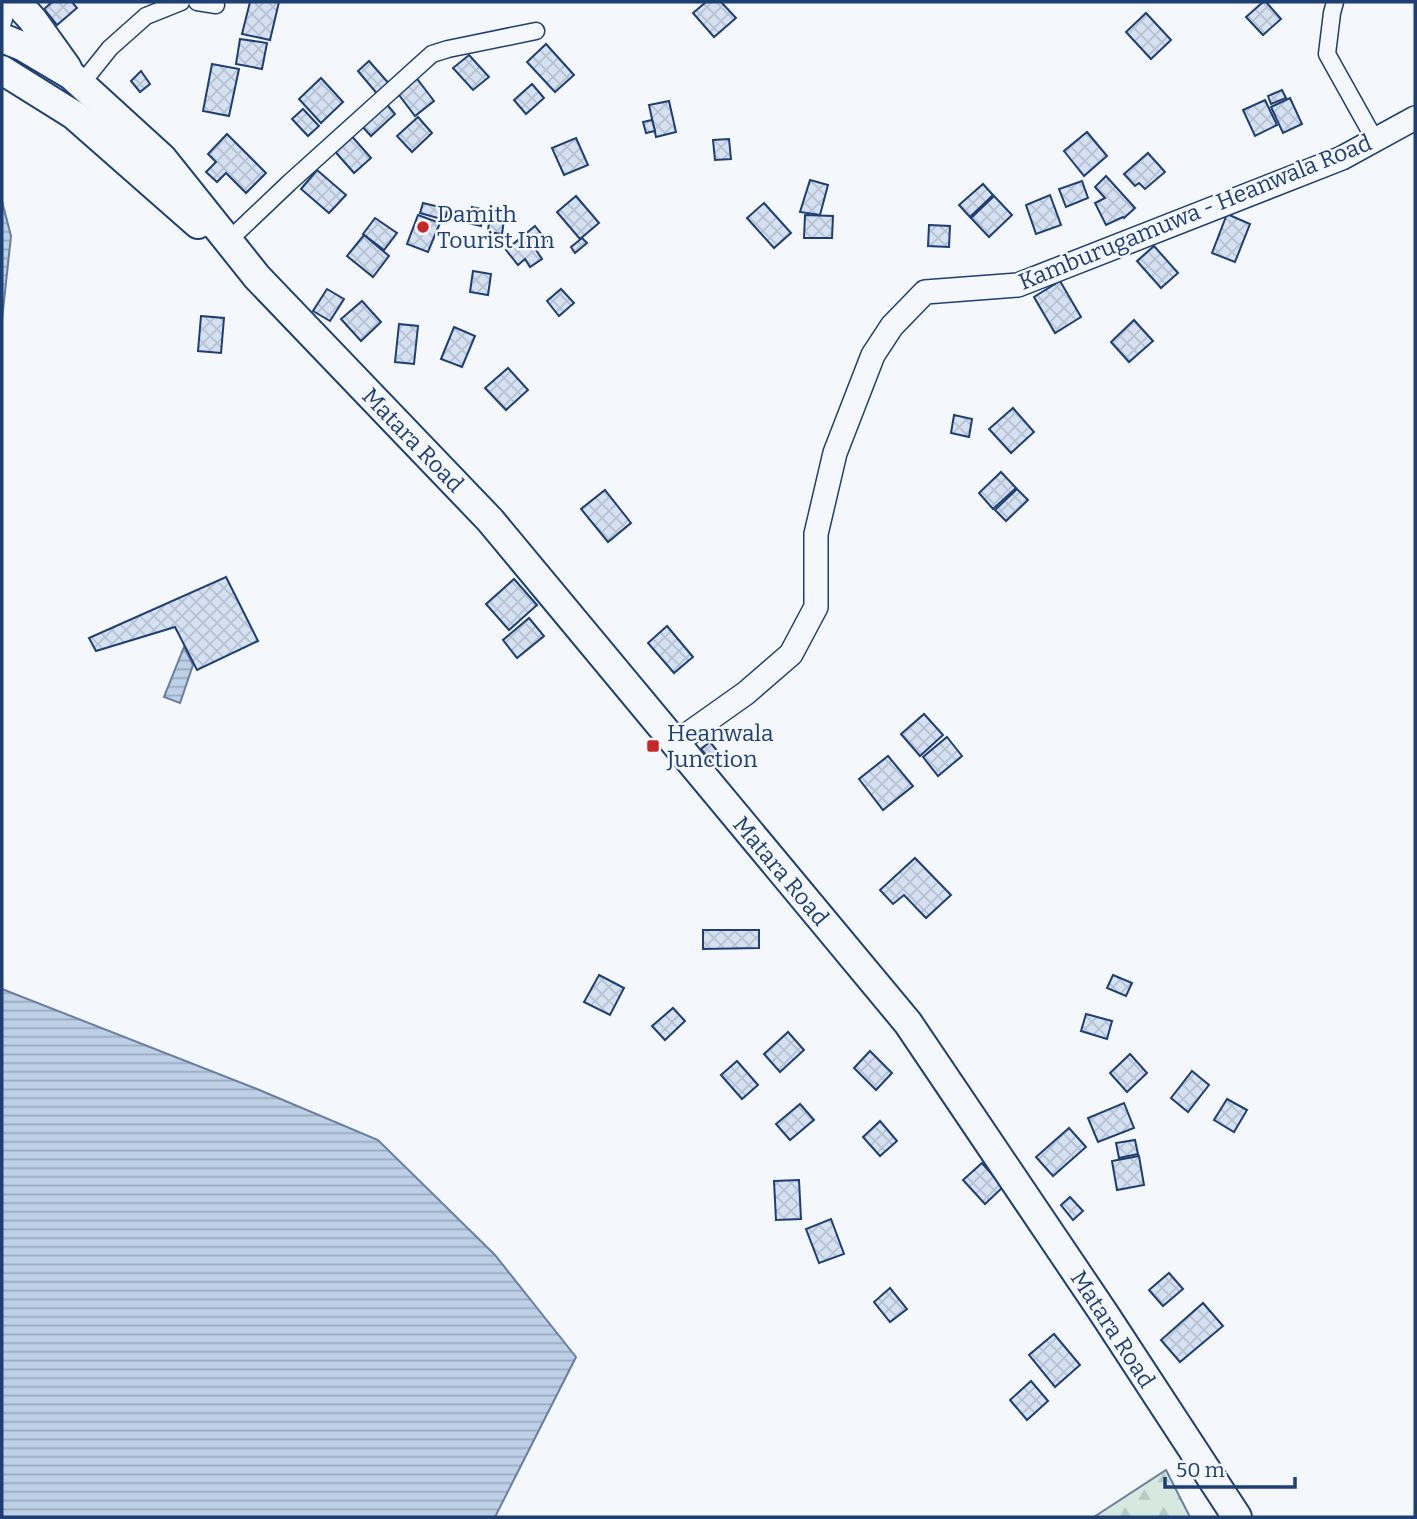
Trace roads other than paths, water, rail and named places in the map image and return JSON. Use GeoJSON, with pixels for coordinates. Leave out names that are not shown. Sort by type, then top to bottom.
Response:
{"type":"FeatureCollection","features":[{"type":"Feature","properties":{"kind":"highway"},"geometry":{"type":"LineString","coordinates":[[11,9],[32,19],[77,79]]}},
{"type":"Feature","properties":{"kind":"highway","name":"Matara Road"},"geometry":{"type":"LineString","coordinates":[[12,42],[77,79],[162,158],[257,277]]}},
{"type":"Feature","properties":{"kind":"highway","name":"Matara Road"},"geometry":{"type":"LineString","coordinates":[[5,72],[74,115],[257,277],[489,520],[908,1023],[1105,1315],[1237,1517]]}},
{"type":"Feature","properties":{"kind":"main road","name":"Kamburugamuwa - Heanwala Road"},"geometry":{"type":"LineString","coordinates":[[674,744],[746,693],[791,654],[816,607],[816,534],[835,453],[873,355],[892,326],[925,292],[1018,285],[1342,158],[1415,118]]}},
{"type":"Feature","properties":{"kind":"street"},"geometry":{"type":"LineString","coordinates":[[77,79],[146,16],[181,2]]}},
{"type":"Feature","properties":{"kind":"street"},"geometry":{"type":"LineString","coordinates":[[197,2],[216,5]]}},
{"type":"Feature","properties":{"kind":"street"},"geometry":{"type":"LineString","coordinates":[[1335,2],[1327,54],[1375,141]]}},
{"type":"Feature","properties":{"kind":"street"},"geometry":{"type":"LineString","coordinates":[[5,72],[12,42],[11,9]]}},
{"type":"Feature","properties":{"kind":"street"},"geometry":{"type":"LineString","coordinates":[[228,241],[432,54],[536,31]]}},
{"type":"Feature","properties":{"kind":"water"},"geometry":{"type":"Polygon","coordinates":[[[2,201],[11,236],[2,320],[2,201]]]}},
{"type":"Feature","properties":{"kind":"water"},"geometry":{"type":"Polygon","coordinates":[[[184,647],[193,665],[180,703],[164,697],[184,647]]]}},
{"type":"Feature","properties":{"kind":"water"},"geometry":{"type":"Polygon","coordinates":[[[2,989],[257,1089],[378,1140],[495,1255],[576,1357],[495,1517],[2,1517],[2,989]]]}},
{"type":"Feature","properties":{"kind":"place","name":"Damith Tourist Inn"},"geometry":{"type":"Point","coordinates":[423,227]}},
{"type":"Feature","properties":{"kind":"place","name":"Heanwala Junction"},"geometry":{"type":"Point","coordinates":[653,746]}}]}
